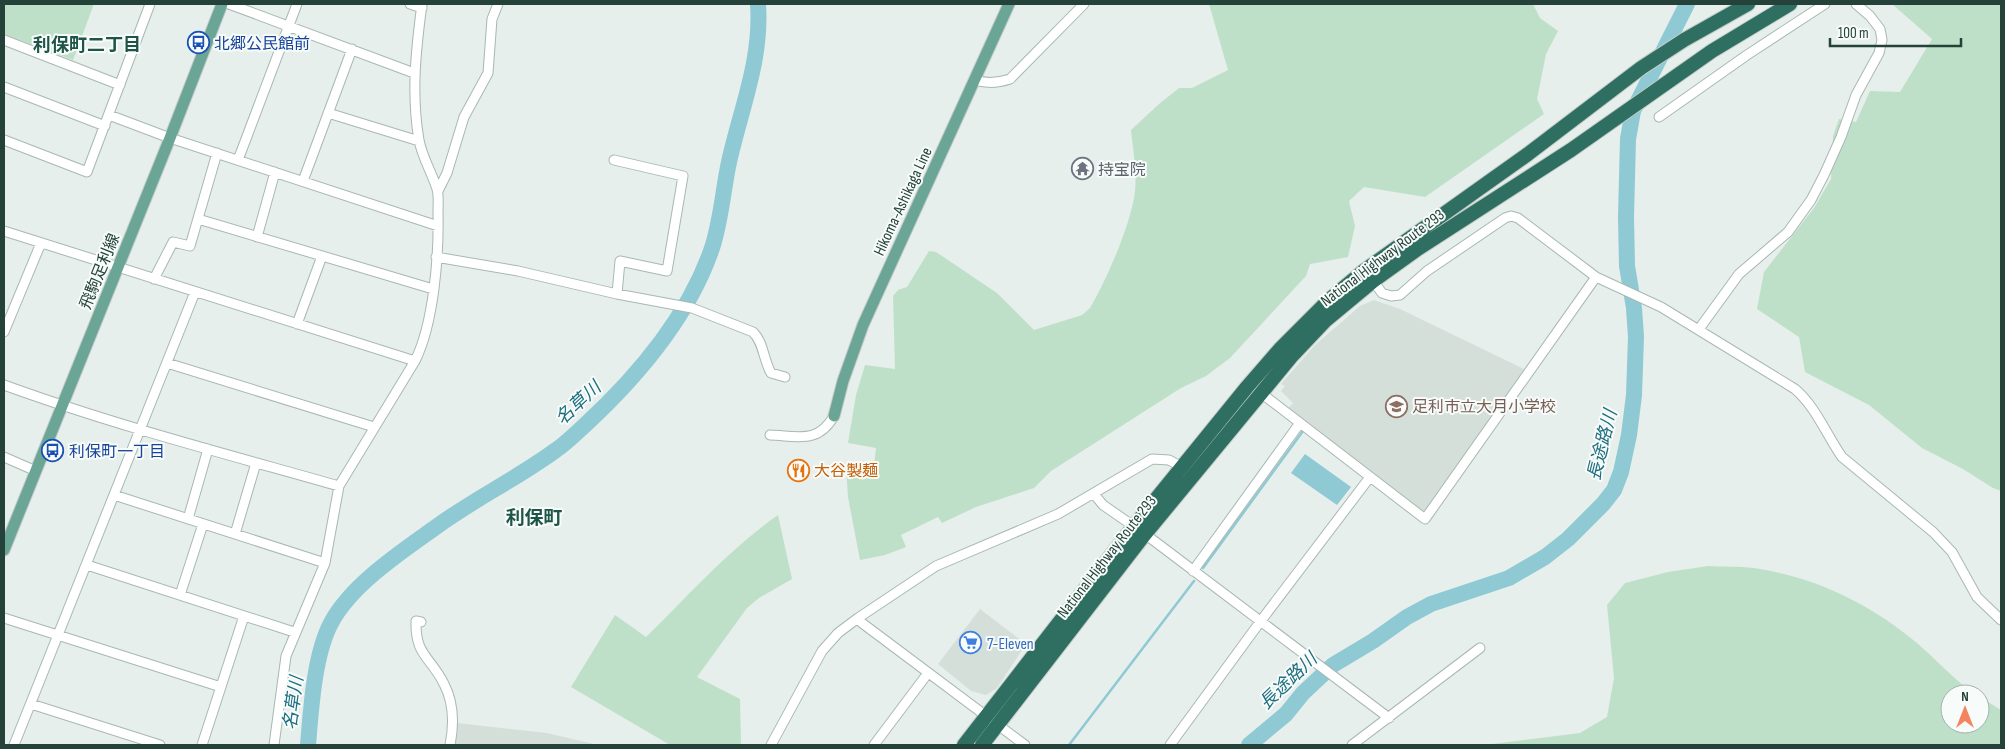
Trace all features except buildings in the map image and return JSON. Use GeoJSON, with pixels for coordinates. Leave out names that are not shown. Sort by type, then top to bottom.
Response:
{"type":"FeatureCollection","features":[{"type":"Feature","properties":{"kind":"highway","name":"National Highway Route 293"},"geometry":{"type":"LineString","coordinates":[[964,745],[1139,530],[1312,333],[1369,276],[1641,68],[1684,40],[1748,4]]}},
{"type":"Feature","properties":{"kind":"highway","name":"National Highway Route 293"},"geometry":{"type":"LineString","coordinates":[[982,745],[1139,530],[1182,467],[1280,349],[1329,300],[1564,154],[1712,51],[1790,4]]}},
{"type":"Feature","properties":{"kind":"main road","name":"飛駒足利線"},"geometry":{"type":"LineString","coordinates":[[4,550],[222,4]]}},
{"type":"Feature","properties":{"kind":"main road","name":"Hikoma-Ashikaga Line"},"geometry":{"type":"LineString","coordinates":[[834,416],[843,380],[863,324],[1009,4]]}},
{"type":"Feature","properties":{"kind":"street"},"geometry":{"type":"LineString","coordinates":[[4,140],[87,172],[150,4]]}},
{"type":"Feature","properties":{"kind":"street"},"geometry":{"type":"LineString","coordinates":[[229,4],[414,73]]}},
{"type":"Feature","properties":{"kind":"street"},"geometry":{"type":"LineString","coordinates":[[238,160],[297,4]]}},
{"type":"Feature","properties":{"kind":"street"},"geometry":{"type":"LineString","coordinates":[[274,745],[286,656],[294,632],[325,563],[339,486],[422,347],[433,289],[438,226],[438,191],[419,141],[414,73],[416,40],[422,6],[410,4]]}},
{"type":"Feature","properties":{"kind":"street"},"geometry":{"type":"LineString","coordinates":[[438,191],[447,172],[464,117],[488,73],[492,19],[498,4]]}},
{"type":"Feature","properties":{"kind":"street"},"geometry":{"type":"LineString","coordinates":[[975,80],[988,83],[1010,79],[1084,4]]}},
{"type":"Feature","properties":{"kind":"street"},"geometry":{"type":"LineString","coordinates":[[1659,117],[1824,4]]}},
{"type":"Feature","properties":{"kind":"street"},"geometry":{"type":"LineString","coordinates":[[1699,328],[1739,274],[1788,232],[1811,200],[1824,175],[1842,137],[1856,95],[1880,53],[1882,40],[1880,29],[1877,23],[1856,4]]}},
{"type":"Feature","properties":{"kind":"street"},"geometry":{"type":"LineString","coordinates":[[4,40],[120,84]]}},
{"type":"Feature","properties":{"kind":"street"},"geometry":{"type":"LineString","coordinates":[[303,181],[352,50]]}},
{"type":"Feature","properties":{"kind":"street"},"geometry":{"type":"LineString","coordinates":[[4,87],[105,126]]}},
{"type":"Feature","properties":{"kind":"street"},"geometry":{"type":"LineString","coordinates":[[328,113],[419,141]]}},
{"type":"Feature","properties":{"kind":"street"},"geometry":{"type":"LineString","coordinates":[[109,115],[170,138],[438,226]]}},
{"type":"Feature","properties":{"kind":"street"},"geometry":{"type":"LineString","coordinates":[[154,279],[173,242],[190,246],[217,153]]}},
{"type":"Feature","properties":{"kind":"street"},"geometry":{"type":"LineString","coordinates":[[614,160],[683,176],[667,272],[620,260],[617,294]]}},
{"type":"Feature","properties":{"kind":"street"},"geometry":{"type":"LineString","coordinates":[[257,237],[275,172]]}},
{"type":"Feature","properties":{"kind":"street"},"geometry":{"type":"LineString","coordinates":[[1369,276],[1382,293],[1400,296],[1427,271],[1511,216],[1518,218],[1596,277],[1661,307],[1699,328],[1772,373],[1802,395],[1810,404],[1833,445],[1842,457],[1938,537],[1952,552],[1977,597],[2001,620]]}},
{"type":"Feature","properties":{"kind":"street"},"geometry":{"type":"LineString","coordinates":[[198,219],[433,289]]}},
{"type":"Feature","properties":{"kind":"street"},"geometry":{"type":"LineString","coordinates":[[4,231],[415,361]]}},
{"type":"Feature","properties":{"kind":"street"},"geometry":{"type":"LineString","coordinates":[[4,332],[7,313],[41,243]]}},
{"type":"Feature","properties":{"kind":"street"},"geometry":{"type":"LineString","coordinates":[[297,324],[322,256]]}},
{"type":"Feature","properties":{"kind":"street"},"geometry":{"type":"LineString","coordinates":[[436,257],[518,271],[617,294],[692,308],[753,332],[760,339],[766,364],[771,373],[784,377]]}},
{"type":"Feature","properties":{"kind":"street"},"geometry":{"type":"LineString","coordinates":[[1261,393],[1425,518],[1596,277]]}},
{"type":"Feature","properties":{"kind":"street"},"geometry":{"type":"LineString","coordinates":[[14,745],[195,292]]}},
{"type":"Feature","properties":{"kind":"street"},"geometry":{"type":"LineString","coordinates":[[167,363],[374,428]]}},
{"type":"Feature","properties":{"kind":"street"},"geometry":{"type":"LineString","coordinates":[[4,385],[62,406],[139,430],[339,486]]}},
{"type":"Feature","properties":{"kind":"street"},"geometry":{"type":"LineString","coordinates":[[770,435],[804,437],[817,435],[827,428],[834,416]]}},
{"type":"Feature","properties":{"kind":"street"},"geometry":{"type":"LineString","coordinates":[[1193,571],[1300,423]]}},
{"type":"Feature","properties":{"kind":"street"},"geometry":{"type":"LineString","coordinates":[[188,519],[208,449]]}},
{"type":"Feature","properties":{"kind":"street"},"geometry":{"type":"LineString","coordinates":[[4,457],[36,471]]}},
{"type":"Feature","properties":{"kind":"street"},"geometry":{"type":"LineString","coordinates":[[771,745],[822,651],[838,632],[858,618],[936,566],[1058,514],[1152,459],[1169,460],[1182,467]]}},
{"type":"Feature","properties":{"kind":"street"},"geometry":{"type":"LineString","coordinates":[[235,534],[256,462]]}},
{"type":"Feature","properties":{"kind":"street"},"geometry":{"type":"LineString","coordinates":[[1170,745],[1370,477]]}},
{"type":"Feature","properties":{"kind":"street"},"geometry":{"type":"LineString","coordinates":[[1094,494],[1103,505],[1389,718]]}},
{"type":"Feature","properties":{"kind":"street"},"geometry":{"type":"LineString","coordinates":[[114,495],[325,563]]}},
{"type":"Feature","properties":{"kind":"street"},"geometry":{"type":"LineString","coordinates":[[180,595],[203,524]]}},
{"type":"Feature","properties":{"kind":"street"},"geometry":{"type":"LineString","coordinates":[[86,565],[294,632]]}},
{"type":"Feature","properties":{"kind":"street"},"geometry":{"type":"LineString","coordinates":[[202,745],[244,616]]}},
{"type":"Feature","properties":{"kind":"street"},"geometry":{"type":"LineString","coordinates":[[4,618],[221,687]]}},
{"type":"Feature","properties":{"kind":"street"},"geometry":{"type":"LineString","coordinates":[[858,618],[862,623],[1025,745]]}},
{"type":"Feature","properties":{"kind":"street"},"geometry":{"type":"LineString","coordinates":[[421,622],[416,621],[416,636],[419,648],[444,682],[450,697],[453,717],[450,745]]}},
{"type":"Feature","properties":{"kind":"street"},"geometry":{"type":"LineString","coordinates":[[1352,745],[1480,648]]}},
{"type":"Feature","properties":{"kind":"street"},"geometry":{"type":"LineString","coordinates":[[874,745],[928,673]]}},
{"type":"Feature","properties":{"kind":"street"},"geometry":{"type":"LineString","coordinates":[[31,704],[160,745]]}},
{"type":"Feature","properties":{"kind":"shaded area","name":"足利市立大月小学校"},"geometry":{"type":"Polygon","coordinates":[[[1374,300],[1400,309],[1528,371],[1424,512],[1288,408],[1293,403],[1281,391],[1285,386],[1281,384],[1314,346],[1360,306],[1374,300]]]}},
{"type":"Feature","properties":{"kind":"shaded area"},"geometry":{"type":"Polygon","coordinates":[[[980,609],[1026,644],[997,688],[986,695],[971,691],[938,664],[980,609]]]}},
{"type":"Feature","properties":{"kind":"shaded area"},"geometry":{"type":"Polygon","coordinates":[[[457,723],[547,733],[598,745],[454,745],[457,723]]]}},
{"type":"Feature","properties":{"kind":"green space"},"geometry":{"type":"Polygon","coordinates":[[[4,4],[94,4],[73,60],[4,34],[4,4]]]}},
{"type":"Feature","properties":{"kind":"green space"},"geometry":{"type":"Polygon","coordinates":[[[1209,4],[1533,4],[1540,18],[1558,31],[1546,54],[1537,99],[1544,114],[1425,197],[1364,187],[1349,201],[1355,226],[1348,257],[1310,264],[1306,276],[1230,358],[1206,376],[1181,388],[1051,471],[1034,488],[976,507],[942,523],[938,517],[901,535],[906,547],[885,555],[860,560],[848,497],[846,467],[874,466],[876,448],[848,443],[856,395],[865,365],[895,369],[893,296],[898,290],[907,287],[929,251],[936,252],[997,293],[1034,330],[1082,315],[1090,308],[1124,235],[1133,204],[1136,176],[1131,130],[1179,88],[1192,88],[1228,70],[1209,4]]]}},
{"type":"Feature","properties":{"kind":"green space"},"geometry":{"type":"Polygon","coordinates":[[[1892,4],[2001,4],[2001,491],[1922,448],[1869,405],[1805,372],[1799,337],[1757,309],[1764,272],[1814,208],[1831,179],[1833,136],[1839,119],[1856,122],[1870,91],[1900,92],[1932,39],[1892,4]]]}},
{"type":"Feature","properties":{"kind":"green space"},"geometry":{"type":"Polygon","coordinates":[[[778,515],[792,579],[759,598],[747,608],[697,677],[740,699],[741,745],[670,745],[571,687],[615,615],[646,637],[726,557],[778,515]]]}},
{"type":"Feature","properties":{"kind":"green space"},"geometry":{"type":"Polygon","coordinates":[[[1708,566],[1754,568],[1799,578],[1841,594],[1862,605],[1900,630],[1961,684],[1940,684],[1940,734],[1990,734],[1990,703],[2001,710],[2001,745],[1484,745],[1580,733],[1607,717],[1614,678],[1607,605],[1625,583],[1668,572],[1708,566]]]}},
{"type":"Feature","properties":{"kind":"water"},"geometry":{"type":"Polygon","coordinates":[[[1305,454],[1351,487],[1337,505],[1291,473],[1305,454]]]}},
{"type":"Feature","properties":{"kind":"waterway","name":"名草川"},"geometry":{"type":"LineString","coordinates":[[308,745],[314,683],[325,636],[331,623],[351,595],[378,570],[408,547],[465,507],[560,447],[623,388],[659,344],[690,298],[712,248],[718,227],[729,162],[754,64],[757,45],[758,4]]}},
{"type":"Feature","properties":{"kind":"waterway","name":"長途路川"},"geometry":{"type":"LineString","coordinates":[[1249,745],[1286,714],[1303,693],[1333,665],[1373,641],[1407,617],[1431,604],[1509,578],[1545,557],[1568,539],[1603,504],[1614,490],[1621,472],[1629,435],[1634,395],[1636,337],[1634,308],[1627,266],[1628,139],[1633,111],[1687,4]]}},
{"type":"Feature","properties":{"kind":"waterway"},"geometry":{"type":"LineString","coordinates":[[1203,568],[1303,431]]}},
{"type":"Feature","properties":{"kind":"waterway"},"geometry":{"type":"LineString","coordinates":[[1069,745],[1194,581]]}},
{"type":"Feature","properties":{"kind":"place","name":"北郷公民館前"},"geometry":{"type":"Point","coordinates":[198,43]}},
{"type":"Feature","properties":{"kind":"place","name":"持宝院"},"geometry":{"type":"Point","coordinates":[1082,169]}},
{"type":"Feature","properties":{"kind":"place","name":"足利市立大月小学校"},"geometry":{"type":"Point","coordinates":[1396,406]}},
{"type":"Feature","properties":{"kind":"place","name":"利保町一丁目"},"geometry":{"type":"Point","coordinates":[53,451]}},
{"type":"Feature","properties":{"kind":"place","name":"大谷製麺"},"geometry":{"type":"Point","coordinates":[798,470]}},
{"type":"Feature","properties":{"kind":"place","name":"7-Eleven"},"geometry":{"type":"Point","coordinates":[971,643]}},
{"type":"Feature","properties":{"kind":"district","name":"利保町二丁目"},"geometry":{"type":"Point","coordinates":[87,45]}},
{"type":"Feature","properties":{"kind":"district","name":"利保町"},"geometry":{"type":"Point","coordinates":[534,517]}}]}
